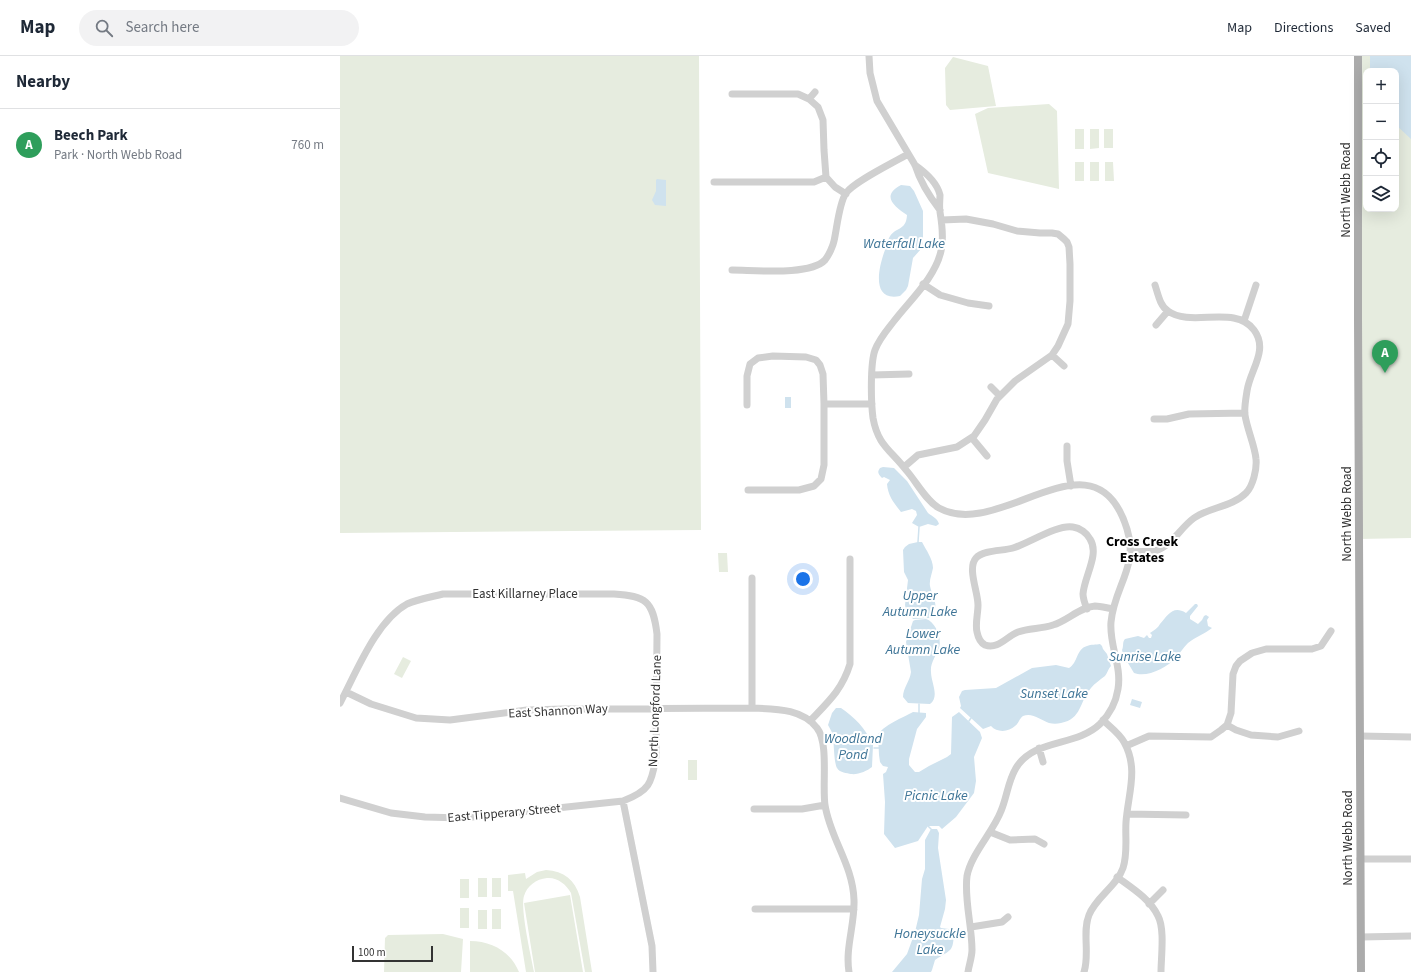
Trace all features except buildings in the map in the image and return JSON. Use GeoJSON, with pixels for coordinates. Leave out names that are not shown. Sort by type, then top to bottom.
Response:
{"type":"FeatureCollection","features":[{"type":"Feature","properties":{"kind":"main road","name":"North Webb Road"},"geometry":{"type":"LineString","coordinates":[[1358,56],[1361,972]]}},
{"type":"Feature","properties":{"kind":"street"},"geometry":{"type":"LineString","coordinates":[[869,56],[870,73],[877,101],[915,165],[918,176],[932,200],[940,210]]}},
{"type":"Feature","properties":{"kind":"street"},"geometry":{"type":"LineString","coordinates":[[809,99],[815,92]]}},
{"type":"Feature","properties":{"kind":"street"},"geometry":{"type":"LineString","coordinates":[[732,94],[798,94],[809,99],[818,107],[823,120],[826,177],[835,187],[846,194]]}},
{"type":"Feature","properties":{"kind":"street"},"geometry":{"type":"LineString","coordinates":[[732,270],[799,270],[828,263],[834,242],[838,217],[846,194],[861,180],[908,154]]}},
{"type":"Feature","properties":{"kind":"street"},"geometry":{"type":"LineString","coordinates":[[915,165],[923,171],[938,189],[942,220],[941,250],[933,271],[884,333],[875,351],[872,375],[872,404],[873,417],[878,435],[886,449],[904,467],[933,504],[941,510],[956,514],[974,514],[995,510],[1041,493],[1071,486],[1092,485],[1104,491],[1114,500],[1120,510],[1130,538],[1131,552],[1128,571],[1113,609],[1111,626],[1112,643],[1119,672],[1118,689],[1115,700],[1110,711],[1100,724],[1084,736],[1039,748],[1024,757],[1015,769],[1001,811],[974,857],[967,875],[972,952],[968,972]]}},
{"type":"Feature","properties":{"kind":"street"},"geometry":{"type":"LineString","coordinates":[[714,182],[814,182],[826,177]]}},
{"type":"Feature","properties":{"kind":"street"},"geometry":{"type":"LineString","coordinates":[[904,467],[918,455],[958,447],[972,438],[1000,396],[1015,381],[1052,354],[1058,346],[1068,324],[1070,301],[1069,247],[1067,242],[1058,234],[1052,232],[1040,233],[1017,231],[993,224],[966,219],[942,220]]}},
{"type":"Feature","properties":{"kind":"street"},"geometry":{"type":"LineString","coordinates":[[923,284],[940,295],[968,303],[989,306]]}},
{"type":"Feature","properties":{"kind":"street"},"geometry":{"type":"LineString","coordinates":[[1131,552],[1155,551],[1168,545],[1183,527],[1194,518],[1232,503],[1246,493],[1254,478],[1256,459],[1245,413],[1247,389],[1260,354],[1259,340],[1255,331],[1244,321],[1230,317],[1179,316],[1168,311],[1159,299],[1155,285]]}},
{"type":"Feature","properties":{"kind":"street"},"geometry":{"type":"LineString","coordinates":[[1244,321],[1256,285]]}},
{"type":"Feature","properties":{"kind":"street"},"geometry":{"type":"LineString","coordinates":[[1156,325],[1168,311]]}},
{"type":"Feature","properties":{"kind":"street"},"geometry":{"type":"LineString","coordinates":[[1052,354],[1064,366]]}},
{"type":"Feature","properties":{"kind":"street"},"geometry":{"type":"LineString","coordinates":[[747,405],[747,376],[750,364],[758,358],[773,356],[806,357],[816,360],[820,365],[823,374],[824,404],[824,465],[822,479],[814,486],[799,490],[748,490]]}},
{"type":"Feature","properties":{"kind":"street"},"geometry":{"type":"LineString","coordinates":[[872,375],[909,374]]}},
{"type":"Feature","properties":{"kind":"street"},"geometry":{"type":"LineString","coordinates":[[991,387],[1000,396]]}},
{"type":"Feature","properties":{"kind":"street"},"geometry":{"type":"LineString","coordinates":[[824,404],[872,404]]}},
{"type":"Feature","properties":{"kind":"street"},"geometry":{"type":"LineString","coordinates":[[1154,419],[1167,419],[1189,414],[1245,413]]}},
{"type":"Feature","properties":{"kind":"street"},"geometry":{"type":"LineString","coordinates":[[972,438],[987,456]]}},
{"type":"Feature","properties":{"kind":"street"},"geometry":{"type":"LineString","coordinates":[[1067,446],[1067,461],[1071,486]]}},
{"type":"Feature","properties":{"kind":"street"},"geometry":{"type":"LineString","coordinates":[[1087,608],[1083,596],[1084,584],[1092,563],[1094,548],[1091,539],[1084,532],[1072,527],[1056,529],[1014,548],[981,554],[975,558],[972,566],[972,574],[978,604],[977,632],[981,641],[985,645],[994,646],[1003,642],[1017,632],[1054,625],[1094,606],[1113,609]]}},
{"type":"Feature","properties":{"kind":"street"},"geometry":{"type":"LineString","coordinates":[[849,972],[847,961],[854,909],[852,882],[846,861],[828,818],[825,805],[823,785],[823,745],[821,735],[810,721],[838,691],[846,676],[850,664],[850,559]]}},
{"type":"Feature","properties":{"kind":"street"},"geometry":{"type":"LineString","coordinates":[[752,578],[752,708]]}},
{"type":"Feature","properties":{"kind":"street","name":"East Killarney Place"},"geometry":{"type":"LineString","coordinates":[[340,703],[373,639],[390,617],[404,606],[424,598],[443,594],[614,594],[633,595],[646,603]]}},
{"type":"Feature","properties":{"kind":"street","name":"North Longford Lane"},"geometry":{"type":"LineString","coordinates":[[623,802],[638,795],[648,786],[654,773],[656,756],[657,634],[655,618],[651,609],[646,603]]}},
{"type":"Feature","properties":{"kind":"street"},"geometry":{"type":"LineString","coordinates":[[1126,746],[1149,736],[1211,736],[1222,730],[1227,725],[1231,713],[1233,674],[1240,661],[1252,653],[1266,649],[1312,649],[1320,646],[1331,631]]}},
{"type":"Feature","properties":{"kind":"street","name":"East Shannon Way"},"geometry":{"type":"LineString","coordinates":[[346,692],[371,704],[416,718],[450,720],[527,710],[752,708],[779,709],[794,712],[810,721]]}},
{"type":"Feature","properties":{"kind":"street"},"geometry":{"type":"LineString","coordinates":[[1084,972],[1086,959],[1086,926],[1088,916],[1094,904],[1123,868],[1126,849],[1127,814],[1133,779],[1131,757],[1124,741],[1114,729],[1103,720]]}},
{"type":"Feature","properties":{"kind":"street"},"geometry":{"type":"LineString","coordinates":[[1227,725],[1251,735],[1278,737],[1299,731]]}},
{"type":"Feature","properties":{"kind":"street"},"geometry":{"type":"LineString","coordinates":[[1360,736],[1411,737]]}},
{"type":"Feature","properties":{"kind":"street"},"geometry":{"type":"LineString","coordinates":[[1039,748],[1043,762]]}},
{"type":"Feature","properties":{"kind":"street","name":"East Tipperary Street"},"geometry":{"type":"LineString","coordinates":[[340,798],[391,813],[425,817],[463,818],[623,802]]}},
{"type":"Feature","properties":{"kind":"street"},"geometry":{"type":"LineString","coordinates":[[623,802],[652,946],[653,972]]}},
{"type":"Feature","properties":{"kind":"street"},"geometry":{"type":"LineString","coordinates":[[754,809],[802,809],[825,805]]}},
{"type":"Feature","properties":{"kind":"street"},"geometry":{"type":"LineString","coordinates":[[1127,814],[1186,815]]}},
{"type":"Feature","properties":{"kind":"street"},"geometry":{"type":"LineString","coordinates":[[990,832],[1010,840],[1035,839],[1044,844]]}},
{"type":"Feature","properties":{"kind":"street"},"geometry":{"type":"LineString","coordinates":[[1360,859],[1411,859]]}},
{"type":"Feature","properties":{"kind":"street"},"geometry":{"type":"LineString","coordinates":[[1117,877],[1142,896],[1158,916],[1161,926],[1161,972]]}},
{"type":"Feature","properties":{"kind":"street"},"geometry":{"type":"LineString","coordinates":[[1149,904],[1163,890]]}},
{"type":"Feature","properties":{"kind":"street"},"geometry":{"type":"LineString","coordinates":[[755,909],[854,909]]}},
{"type":"Feature","properties":{"kind":"street"},"geometry":{"type":"LineString","coordinates":[[971,927],[1002,922],[1008,917]]}},
{"type":"Feature","properties":{"kind":"street"},"geometry":{"type":"LineString","coordinates":[[1361,937],[1411,936]]}},
{"type":"Feature","properties":{"kind":"shaded area"},"geometry":{"type":"Polygon","coordinates":[[[340,56],[699,56],[701,530],[340,533],[340,56]]]}},
{"type":"Feature","properties":{"kind":"shaded area"},"geometry":{"type":"Polygon","coordinates":[[[1359,56],[1411,56],[1411,538],[1359,539],[1359,56]]]}},
{"type":"Feature","properties":{"kind":"shaded area"},"geometry":{"type":"Polygon","coordinates":[[[953,57],[988,66],[996,106],[950,110],[946,105],[945,68],[953,57]]]}},
{"type":"Feature","properties":{"kind":"shaded area"},"geometry":{"type":"Polygon","coordinates":[[[1049,104],[1057,111],[1059,189],[988,173],[975,114],[988,108],[1049,104]]]}},
{"type":"Feature","properties":{"kind":"shaded area"},"geometry":{"type":"Polygon","coordinates":[[[1075,129],[1084,129],[1084,149],[1075,149],[1075,129]]]}},
{"type":"Feature","properties":{"kind":"shaded area"},"geometry":{"type":"Polygon","coordinates":[[[1090,129],[1099,129],[1099,148],[1090,149],[1090,129]]]}},
{"type":"Feature","properties":{"kind":"shaded area"},"geometry":{"type":"Polygon","coordinates":[[[1104,129],[1113,129],[1113,148],[1104,148],[1104,129]]]}},
{"type":"Feature","properties":{"kind":"shaded area"},"geometry":{"type":"Polygon","coordinates":[[[1075,162],[1084,162],[1084,181],[1075,181],[1075,162]]]}},
{"type":"Feature","properties":{"kind":"shaded area"},"geometry":{"type":"Polygon","coordinates":[[[1090,162],[1099,162],[1099,181],[1090,181],[1090,162]]]}},
{"type":"Feature","properties":{"kind":"shaded area"},"geometry":{"type":"Polygon","coordinates":[[[1105,162],[1113,162],[1114,181],[1105,181],[1105,162]]]}},
{"type":"Feature","properties":{"kind":"shaded area"},"geometry":{"type":"Polygon","coordinates":[[[718,553],[727,553],[728,572],[719,572],[718,553]]]}},
{"type":"Feature","properties":{"kind":"shaded area"},"geometry":{"type":"Polygon","coordinates":[[[403,657],[411,661],[402,678],[394,674],[403,657]]]}},
{"type":"Feature","properties":{"kind":"shaded area"},"geometry":{"type":"Polygon","coordinates":[[[688,760],[697,760],[697,780],[688,780],[688,760]]]}},
{"type":"Feature","properties":{"kind":"shaded area"},"geometry":{"type":"Polygon","coordinates":[[[546,870],[563,874],[572,881],[578,891],[592,972],[585,972],[571,893],[561,882],[547,878],[532,884],[525,892],[524,896],[523,911],[534,972],[526,972],[513,891],[508,891],[508,875],[525,873],[526,879],[537,872],[546,870]]]}},
{"type":"Feature","properties":{"kind":"shaded area"},"geometry":{"type":"Polygon","coordinates":[[[478,878],[487,878],[487,897],[478,897],[478,878]]]}},
{"type":"Feature","properties":{"kind":"shaded area"},"geometry":{"type":"Polygon","coordinates":[[[492,878],[501,878],[501,897],[492,897],[492,878]]]}},
{"type":"Feature","properties":{"kind":"shaded area"},"geometry":{"type":"Polygon","coordinates":[[[460,879],[469,879],[469,898],[460,898],[460,879]]]}},
{"type":"Feature","properties":{"kind":"shaded area"},"geometry":{"type":"Polygon","coordinates":[[[570,895],[583,972],[535,972],[524,903],[570,895]]]}},
{"type":"Feature","properties":{"kind":"shaded area"},"geometry":{"type":"Polygon","coordinates":[[[460,908],[469,908],[469,928],[460,928],[460,908]]]}},
{"type":"Feature","properties":{"kind":"shaded area"},"geometry":{"type":"Polygon","coordinates":[[[492,909],[501,909],[501,929],[492,929],[492,909]]]}},
{"type":"Feature","properties":{"kind":"shaded area"},"geometry":{"type":"Polygon","coordinates":[[[478,910],[487,910],[487,929],[478,929],[478,910]]]}},
{"type":"Feature","properties":{"kind":"shaded area"},"geometry":{"type":"Polygon","coordinates":[[[443,934],[463,939],[461,972],[384,972],[385,938],[388,935],[443,934]]]}},
{"type":"Feature","properties":{"kind":"shaded area"},"geometry":{"type":"Polygon","coordinates":[[[470,941],[486,943],[500,949],[506,953],[516,965],[519,972],[470,972],[470,941]]]}},
{"type":"Feature","properties":{"kind":"water"},"geometry":{"type":"Polygon","coordinates":[[[1370,56],[1411,56],[1411,139],[1399,128],[1399,68],[1370,68],[1370,56]]]}},
{"type":"Feature","properties":{"kind":"water"},"geometry":{"type":"Polygon","coordinates":[[[657,179],[666,180],[666,206],[655,205],[652,200],[656,191],[657,179]]]}},
{"type":"Feature","properties":{"kind":"water","name":"Waterfall Lake"},"geometry":{"type":"Polygon","coordinates":[[[901,185],[910,186],[914,191],[923,211],[923,243],[921,249],[913,258],[906,290],[900,296],[890,296],[884,294],[880,288],[879,273],[891,234],[902,227],[906,220],[907,215],[894,205],[891,197],[891,193],[901,185]]]}},
{"type":"Feature","properties":{"kind":"water"},"geometry":{"type":"Polygon","coordinates":[[[785,397],[791,397],[791,408],[785,408],[785,397]]]}},
{"type":"Feature","properties":{"kind":"water"},"geometry":{"type":"Polygon","coordinates":[[[880,468],[894,468],[907,481],[928,513],[936,519],[939,524],[936,526],[928,524],[919,527],[912,523],[917,515],[916,511],[912,509],[901,512],[890,496],[887,484],[890,480],[884,477],[882,478],[878,472],[880,468]]]}},
{"type":"Feature","properties":{"kind":"water","name":"Upper Autumn Lake"},"geometry":{"type":"Polygon","coordinates":[[[922,542],[932,561],[933,568],[930,584],[935,603],[935,610],[929,618],[913,619],[906,610],[905,605],[908,580],[904,572],[903,550],[909,544],[922,542]]]}},
{"type":"Feature","properties":{"kind":"water","name":"Sunrise Lake"},"geometry":{"type":"Polygon","coordinates":[[[1195,604],[1198,606],[1190,616],[1190,619],[1198,624],[1206,615],[1209,617],[1207,620],[1208,626],[1212,628],[1188,643],[1176,658],[1162,668],[1145,674],[1134,673],[1128,663],[1125,662],[1122,650],[1125,639],[1138,636],[1144,638],[1147,635],[1151,638],[1152,635],[1150,633],[1157,628],[1171,612],[1178,610],[1186,613],[1195,604]]]}},
{"type":"Feature","properties":{"kind":"water","name":"Lower Autumn Lake"},"geometry":{"type":"Polygon","coordinates":[[[926,619],[935,627],[940,640],[939,648],[932,663],[931,669],[935,693],[933,701],[930,704],[908,703],[903,697],[911,672],[906,642],[913,621],[926,619]]]}},
{"type":"Feature","properties":{"kind":"water","name":"Sunset Lake"},"geometry":{"type":"Polygon","coordinates":[[[1100,644],[1107,654],[1111,666],[1105,676],[1087,693],[1077,714],[1068,721],[1052,724],[1033,716],[1026,715],[1023,716],[1010,730],[1000,731],[991,726],[983,729],[960,708],[959,697],[962,691],[996,688],[1032,668],[1056,665],[1069,668],[1072,666],[1083,648],[1090,645],[1100,644]]]}},
{"type":"Feature","properties":{"kind":"water"},"geometry":{"type":"Polygon","coordinates":[[[1132,699],[1142,702],[1140,708],[1130,705],[1132,699]]]}},
{"type":"Feature","properties":{"kind":"water","name":"Woodland Pond"},"geometry":{"type":"Polygon","coordinates":[[[836,708],[841,708],[855,719],[863,728],[873,745],[872,767],[865,771],[857,774],[851,774],[838,770],[836,766],[833,736],[828,725],[832,713],[836,708]]]}},
{"type":"Feature","properties":{"kind":"water","name":"Picnic Lake"},"geometry":{"type":"Polygon","coordinates":[[[913,712],[926,713],[926,717],[917,729],[909,759],[909,765],[915,772],[919,772],[951,754],[952,717],[959,712],[980,732],[982,738],[974,757],[976,781],[974,793],[956,817],[942,829],[939,826],[928,826],[918,841],[895,848],[884,834],[885,802],[883,774],[886,772],[888,767],[883,766],[880,762],[878,735],[888,725],[913,712]]]}},
{"type":"Feature","properties":{"kind":"water","name":"Honeysuckle Lake"},"geometry":{"type":"Polygon","coordinates":[[[931,829],[937,829],[939,833],[938,848],[946,900],[940,927],[954,932],[952,947],[948,952],[935,960],[931,972],[892,972],[907,954],[915,932],[919,915],[922,879],[925,869],[925,840],[931,829]]]}},
{"type":"Feature","properties":{"kind":"waterway"},"geometry":{"type":"LineString","coordinates":[[918,542],[919,527]]}},
{"type":"Feature","properties":{"kind":"waterway"},"geometry":{"type":"LineString","coordinates":[[1117,657],[1123,656]]}},
{"type":"Feature","properties":{"kind":"waterway"},"geometry":{"type":"LineString","coordinates":[[1109,659],[1114,658]]}},
{"type":"Feature","properties":{"kind":"waterway"},"geometry":{"type":"LineString","coordinates":[[919,704],[919,713]]}},
{"type":"Feature","properties":{"kind":"waterway"},"geometry":{"type":"LineString","coordinates":[[874,748],[879,748]]}},
{"type":"Feature","properties":{"kind":"waterway"},"geometry":{"type":"LineString","coordinates":[[928,826],[931,829]]}},
{"type":"Feature","properties":{"kind":"place","name":"Beech Park"},"geometry":{"type":"Point","coordinates":[1385,373]}},
{"type":"Feature","properties":{"kind":"district","name":"Cross Creek Estates"},"geometry":{"type":"Point","coordinates":[1142,550]}}]}
